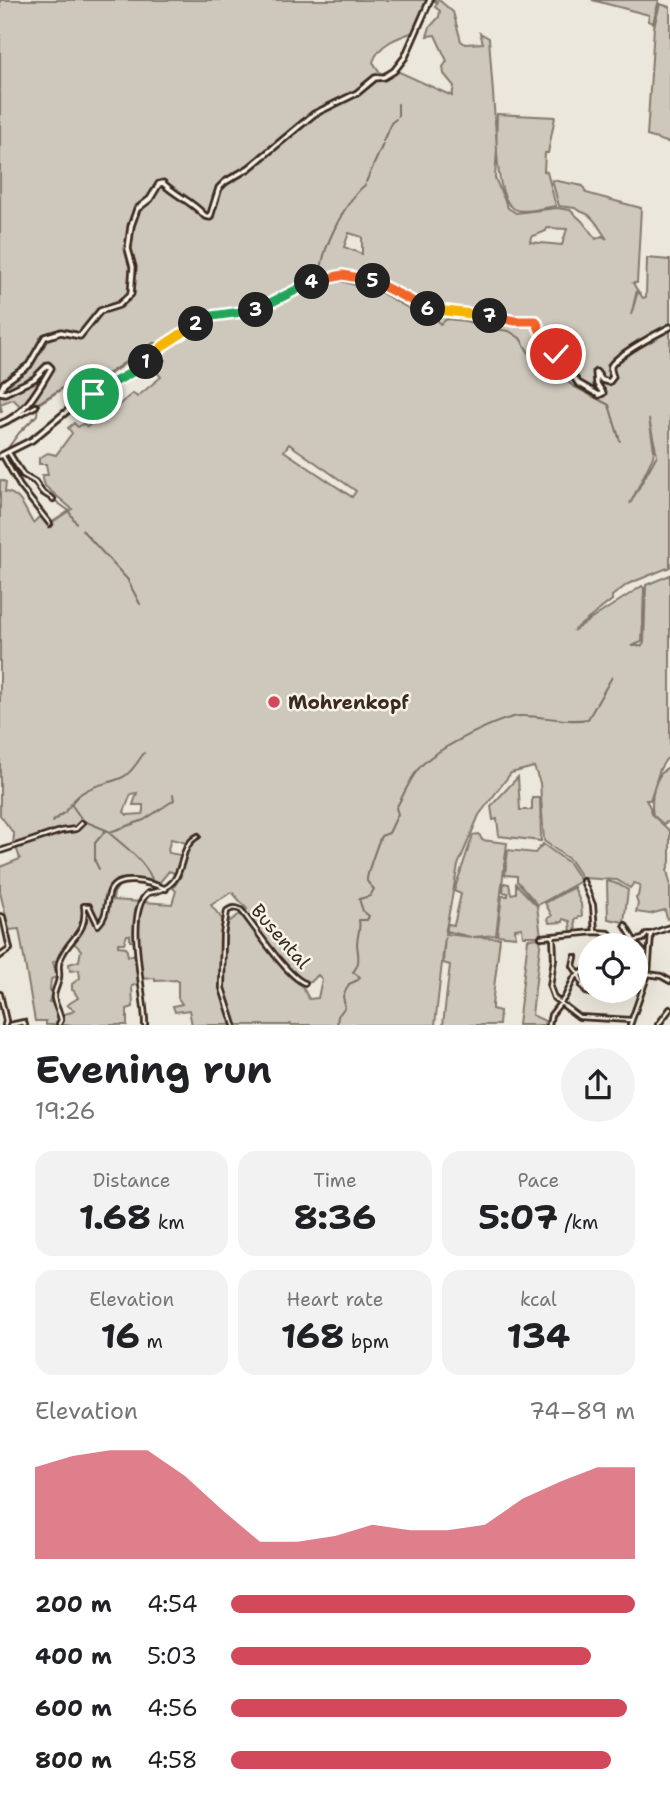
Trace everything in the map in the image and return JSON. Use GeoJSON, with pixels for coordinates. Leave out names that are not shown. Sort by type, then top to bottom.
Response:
{"type":"FeatureCollection","features":[{"type":"Feature","properties":{"kind":"street"},"geometry":{"type":"LineString","coordinates":[[11,419],[41,387],[50,365],[34,379],[5,393],[0,389],[29,365],[42,340],[56,333],[80,336],[100,311],[119,305],[128,298],[133,267],[128,249],[131,226],[137,209],[150,199],[159,184],[163,183],[180,194],[205,216],[210,217],[219,188],[225,181],[249,168],[314,114],[357,93],[374,78],[384,78],[394,71],[405,57],[430,0]]}},
{"type":"Feature","properties":{"kind":"street"},"geometry":{"type":"LineString","coordinates":[[50,524],[20,486],[1,456],[35,438],[77,403],[143,365],[164,345],[206,318],[254,311],[314,281],[348,275],[375,281],[428,309],[470,312],[515,321],[536,321],[546,342],[578,383],[599,395],[603,393],[597,384],[596,372],[604,381],[610,382],[613,377],[613,364],[635,346],[670,327]]}},
{"type":"Feature","properties":{"kind":"street"},"geometry":{"type":"LineString","coordinates":[[0,424],[36,406]]}},
{"type":"Feature","properties":{"kind":"street"},"geometry":{"type":"LineString","coordinates":[[9,453],[23,475],[36,482],[42,492],[53,499]]}},
{"type":"Feature","properties":{"kind":"street"},"geometry":{"type":"LineString","coordinates":[[0,851],[61,831],[76,829],[82,823]]}},
{"type":"Feature","properties":{"kind":"street"},"geometry":{"type":"LineString","coordinates":[[145,1025],[144,989],[136,943],[140,904],[148,893],[166,889],[172,884],[191,842],[198,836]]}},
{"type":"Feature","properties":{"kind":"street"},"geometry":{"type":"LineString","coordinates":[[59,1024],[61,1020],[54,998],[60,979],[59,963],[70,943],[79,936],[86,916],[84,906],[89,906],[98,925],[106,915],[108,895],[114,885],[129,881],[166,889]]}},
{"type":"Feature","properties":{"kind":"street"},"geometry":{"type":"LineString","coordinates":[[583,881],[593,905],[596,932]]}},
{"type":"Feature","properties":{"kind":"street","name":"Busental"},"geometry":{"type":"LineString","coordinates":[[234,1025],[222,988],[223,936],[227,911],[230,909],[241,910],[280,961],[299,981],[305,983]]}},
{"type":"Feature","properties":{"kind":"street"},"geometry":{"type":"LineString","coordinates":[[0,916],[3,917],[10,950],[0,956]]}},
{"type":"Feature","properties":{"kind":"street"},"geometry":{"type":"LineString","coordinates":[[625,925],[630,933]]}},
{"type":"Feature","properties":{"kind":"street"},"geometry":{"type":"LineString","coordinates":[[648,948],[651,934],[670,927]]}},
{"type":"Feature","properties":{"kind":"street"},"geometry":{"type":"LineString","coordinates":[[541,937],[609,933]]}},
{"type":"Feature","properties":{"kind":"street"},"geometry":{"type":"LineString","coordinates":[[553,936],[554,959],[550,991],[561,1003],[583,1018],[631,1020]]}},
{"type":"Feature","properties":{"kind":"street"},"geometry":{"type":"LineString","coordinates":[[575,957],[573,966],[578,973]]}},
{"type":"Feature","properties":{"kind":"street"},"geometry":{"type":"LineString","coordinates":[[648,974],[670,981]]}},
{"type":"Feature","properties":{"kind":"street"},"geometry":{"type":"LineString","coordinates":[[549,1025],[551,1015],[578,976]]}},
{"type":"Feature","properties":{"kind":"street"},"geometry":{"type":"LineString","coordinates":[[0,994],[5,1025]]}},
{"type":"Feature","properties":{"kind":"street"},"geometry":{"type":"LineString","coordinates":[[630,1025],[637,1003]]}},
{"type":"Feature","properties":{"kind":"street"},"geometry":{"type":"LineString","coordinates":[[658,1025],[670,1009]]}},
{"type":"Feature","properties":{"kind":"street"},"geometry":{"type":"LineString","coordinates":[[10,1025],[24,1023]]}},
{"type":"Feature","properties":{"kind":"shaded area"},"geometry":{"type":"Polygon","coordinates":[[[0,0],[428,0],[414,32],[384,46],[373,62],[381,74],[393,69],[452,96],[454,86],[444,74],[443,67],[447,61],[435,35],[427,36],[430,27],[439,17],[440,11],[435,7],[437,3],[434,0],[439,0],[453,12],[461,41],[465,44],[483,43],[480,33],[489,38],[497,149],[495,178],[508,208],[516,213],[557,208],[570,210],[596,239],[602,236],[607,239],[590,216],[575,208],[559,206],[552,180],[583,186],[586,193],[641,208],[637,283],[633,283],[637,290],[631,315],[638,291],[643,298],[646,297],[647,258],[670,260],[670,323],[659,331],[670,328],[670,567],[628,584],[573,631],[642,586],[642,642],[631,646],[642,646],[646,585],[670,575],[670,758],[666,759],[660,769],[650,800],[646,800],[651,814],[670,831],[670,862],[667,870],[670,883],[670,918],[667,919],[665,910],[650,914],[636,912],[640,885],[634,883],[630,888],[617,880],[582,878],[570,860],[544,841],[540,783],[534,767],[511,773],[479,815],[458,865],[445,934],[471,937],[446,931],[448,924],[454,925],[461,894],[454,891],[473,835],[479,834],[482,840],[507,843],[496,935],[473,937],[500,938],[492,1005],[492,1009],[500,1011],[499,1025],[443,1025],[450,965],[443,963],[445,936],[435,1025],[192,1025],[189,1010],[175,1012],[173,1006],[182,1004],[178,998],[178,980],[155,981],[155,978],[141,979],[141,983],[132,986],[133,1007],[127,1009],[127,1025],[46,1025],[46,1021],[35,1021],[19,929],[9,930],[0,892],[0,867],[20,859],[13,845],[14,834],[0,815],[0,480],[6,482],[5,492],[11,493],[19,500],[33,523],[41,515],[50,527],[54,521],[72,509],[45,486],[42,475],[48,475],[46,464],[39,464],[39,458],[48,453],[56,455],[72,433],[68,428],[74,423],[78,427],[84,423],[87,427],[93,422],[91,417],[107,405],[115,408],[133,393],[137,397],[161,377],[155,370],[165,360],[152,345],[110,374],[67,386],[26,412],[13,399],[0,404],[0,0]],[[547,228],[546,231],[531,237],[530,242],[562,245],[567,229],[547,228]],[[349,233],[344,247],[362,254],[362,237],[349,233]],[[649,419],[653,457],[630,504],[657,455],[649,419]],[[289,444],[284,451],[352,497],[356,491],[289,444]],[[137,793],[131,794],[124,812],[127,815],[143,814],[143,805],[133,805],[137,793]],[[171,839],[169,853],[185,856],[191,844],[171,839]],[[169,871],[155,888],[131,882],[120,884],[113,900],[172,904],[176,891],[173,888],[181,876],[169,871]],[[232,892],[211,905],[226,924],[247,909],[232,892]],[[127,935],[124,943],[118,943],[118,946],[126,947],[128,956],[137,954],[137,942],[130,941],[130,935],[127,935]],[[72,941],[58,960],[53,962],[57,977],[51,979],[52,992],[49,1002],[54,1002],[60,1015],[72,1012],[74,1010],[67,1005],[78,998],[72,990],[72,984],[80,978],[79,970],[70,971],[69,964],[79,961],[81,950],[72,941]],[[318,975],[311,982],[301,984],[309,999],[318,998],[322,979],[318,975]]]}},
{"type":"Feature","properties":{"kind":"shaded area"},"geometry":{"type":"Polygon","coordinates":[[[592,0],[659,0],[653,23],[648,21],[649,15],[592,0]]]}},
{"type":"Feature","properties":{"kind":"shaded area"},"geometry":{"type":"Polygon","coordinates":[[[660,4],[670,7],[670,143],[647,136],[654,27],[660,4]]]}},
{"type":"Feature","properties":{"kind":"shaded area"},"geometry":{"type":"Polygon","coordinates":[[[497,114],[555,117],[548,153],[545,153],[544,171],[547,172],[556,206],[522,211],[513,208],[507,201],[498,164],[497,114]]]}},
{"type":"Feature","properties":{"kind":"shaded area"},"geometry":{"type":"Polygon","coordinates":[[[670,766],[670,821],[663,824],[653,815],[652,802],[660,775],[670,766]]]}},
{"type":"Feature","properties":{"kind":"shaded area"},"geometry":{"type":"Polygon","coordinates":[[[518,777],[520,810],[532,810],[532,798],[540,798],[541,841],[499,836],[497,819],[493,820],[491,806],[518,777]]]}},
{"type":"Feature","properties":{"kind":"shaded area"},"geometry":{"type":"Polygon","coordinates":[[[543,844],[569,863],[581,881],[538,905],[517,881],[517,876],[505,875],[508,850],[535,853],[543,844]]]}},
{"type":"Feature","properties":{"kind":"shaded area"},"geometry":{"type":"Polygon","coordinates":[[[607,881],[628,890],[624,922],[608,919],[607,881]]]}},
{"type":"Feature","properties":{"kind":"shaded area"},"geometry":{"type":"Polygon","coordinates":[[[504,883],[509,884],[511,894],[516,893],[516,884],[537,906],[541,936],[523,936],[522,928],[515,929],[516,937],[497,935],[502,896],[508,896],[508,893],[503,892],[504,883]]]}},
{"type":"Feature","properties":{"kind":"shaded area"},"geometry":{"type":"Polygon","coordinates":[[[574,887],[581,904],[582,916],[575,919],[576,933],[571,933],[570,921],[563,919],[563,922],[549,923],[548,918],[552,916],[545,903],[574,887]]]}},
{"type":"Feature","properties":{"kind":"shaded area"},"geometry":{"type":"Polygon","coordinates":[[[541,938],[532,1015],[545,1021],[544,1025],[518,1025],[528,939],[541,938]]]}},
{"type":"Feature","properties":{"kind":"waterway"},"geometry":{"type":"LineString","coordinates":[[398,104],[398,116]]}},
{"type":"Feature","properties":{"kind":"waterway"},"geometry":{"type":"LineString","coordinates":[[383,141],[391,123],[396,119]]}},
{"type":"Feature","properties":{"kind":"waterway"},"geometry":{"type":"LineString","coordinates":[[366,182],[383,144]]}},
{"type":"Feature","properties":{"kind":"waterway"},"geometry":{"type":"LineString","coordinates":[[321,276],[329,240],[342,214],[365,185]]}},
{"type":"Feature","properties":{"kind":"waterway"},"geometry":{"type":"LineString","coordinates":[[333,279],[378,291],[424,317],[436,317],[440,324],[447,319],[509,331],[520,338],[532,358],[545,364]]}},
{"type":"Feature","properties":{"kind":"waterway"},"geometry":{"type":"LineString","coordinates":[[276,303],[307,287],[323,285],[331,280]]}},
{"type":"Feature","properties":{"kind":"waterway"},"geometry":{"type":"LineString","coordinates":[[205,321],[230,316]]}},
{"type":"Feature","properties":{"kind":"waterway"},"geometry":{"type":"LineString","coordinates":[[190,325],[198,322]]}},
{"type":"Feature","properties":{"kind":"waterway"},"geometry":{"type":"LineString","coordinates":[[5,452],[37,415],[38,403],[67,385],[109,373],[153,343],[161,343],[188,326]]}},
{"type":"Feature","properties":{"kind":"waterway"},"geometry":{"type":"LineString","coordinates":[[547,365],[573,386],[609,405],[620,441]]}},
{"type":"Feature","properties":{"kind":"waterway"},"geometry":{"type":"LineString","coordinates":[[54,500],[68,510],[76,523]]}},
{"type":"Feature","properties":{"kind":"waterway"},"geometry":{"type":"LineString","coordinates":[[82,530],[128,580]]}},
{"type":"Feature","properties":{"kind":"waterway"},"geometry":{"type":"LineString","coordinates":[[128,581],[140,604]]}},
{"type":"Feature","properties":{"kind":"waterway"},"geometry":{"type":"LineString","coordinates":[[337,1025],[338,1016],[345,1007],[343,996],[349,984],[360,977],[353,972],[358,962],[359,920],[367,920],[369,916],[363,911],[359,899],[370,896],[374,889],[367,881],[375,852],[381,836],[389,833],[398,814],[396,808],[416,772],[444,749],[501,721],[523,716],[588,719],[612,677]]}},
{"type":"Feature","properties":{"kind":"waterway"},"geometry":{"type":"LineString","coordinates":[[71,804],[82,793],[125,776],[144,753]]}},
{"type":"Feature","properties":{"kind":"waterway"},"geometry":{"type":"LineString","coordinates":[[106,830],[110,832],[144,820],[174,800],[173,795]]}},
{"type":"Feature","properties":{"kind":"waterway"},"geometry":{"type":"LineString","coordinates":[[52,822],[71,804],[83,821]]}},
{"type":"Feature","properties":{"kind":"waterway"},"geometry":{"type":"LineString","coordinates":[[84,821],[106,830],[95,843],[95,860]]}},
{"type":"Feature","properties":{"kind":"waterway"},"geometry":{"type":"LineString","coordinates":[[108,832],[138,859],[152,879]]}},
{"type":"Feature","properties":{"kind":"waterway"},"geometry":{"type":"LineString","coordinates":[[95,861],[99,869]]}},
{"type":"Feature","properties":{"kind":"place","name":"Mohrenkopf"},"geometry":{"type":"Point","coordinates":[274,702]}},
{"type":"Feature","properties":{"kind":"route"},"geometry":{"type":"LineString","coordinates":[[93,394],[136,370],[164,345],[206,318],[254,311],[314,281],[337,275],[375,281],[428,309],[470,312],[520,322],[536,321],[543,338],[556,354]]}}]}
